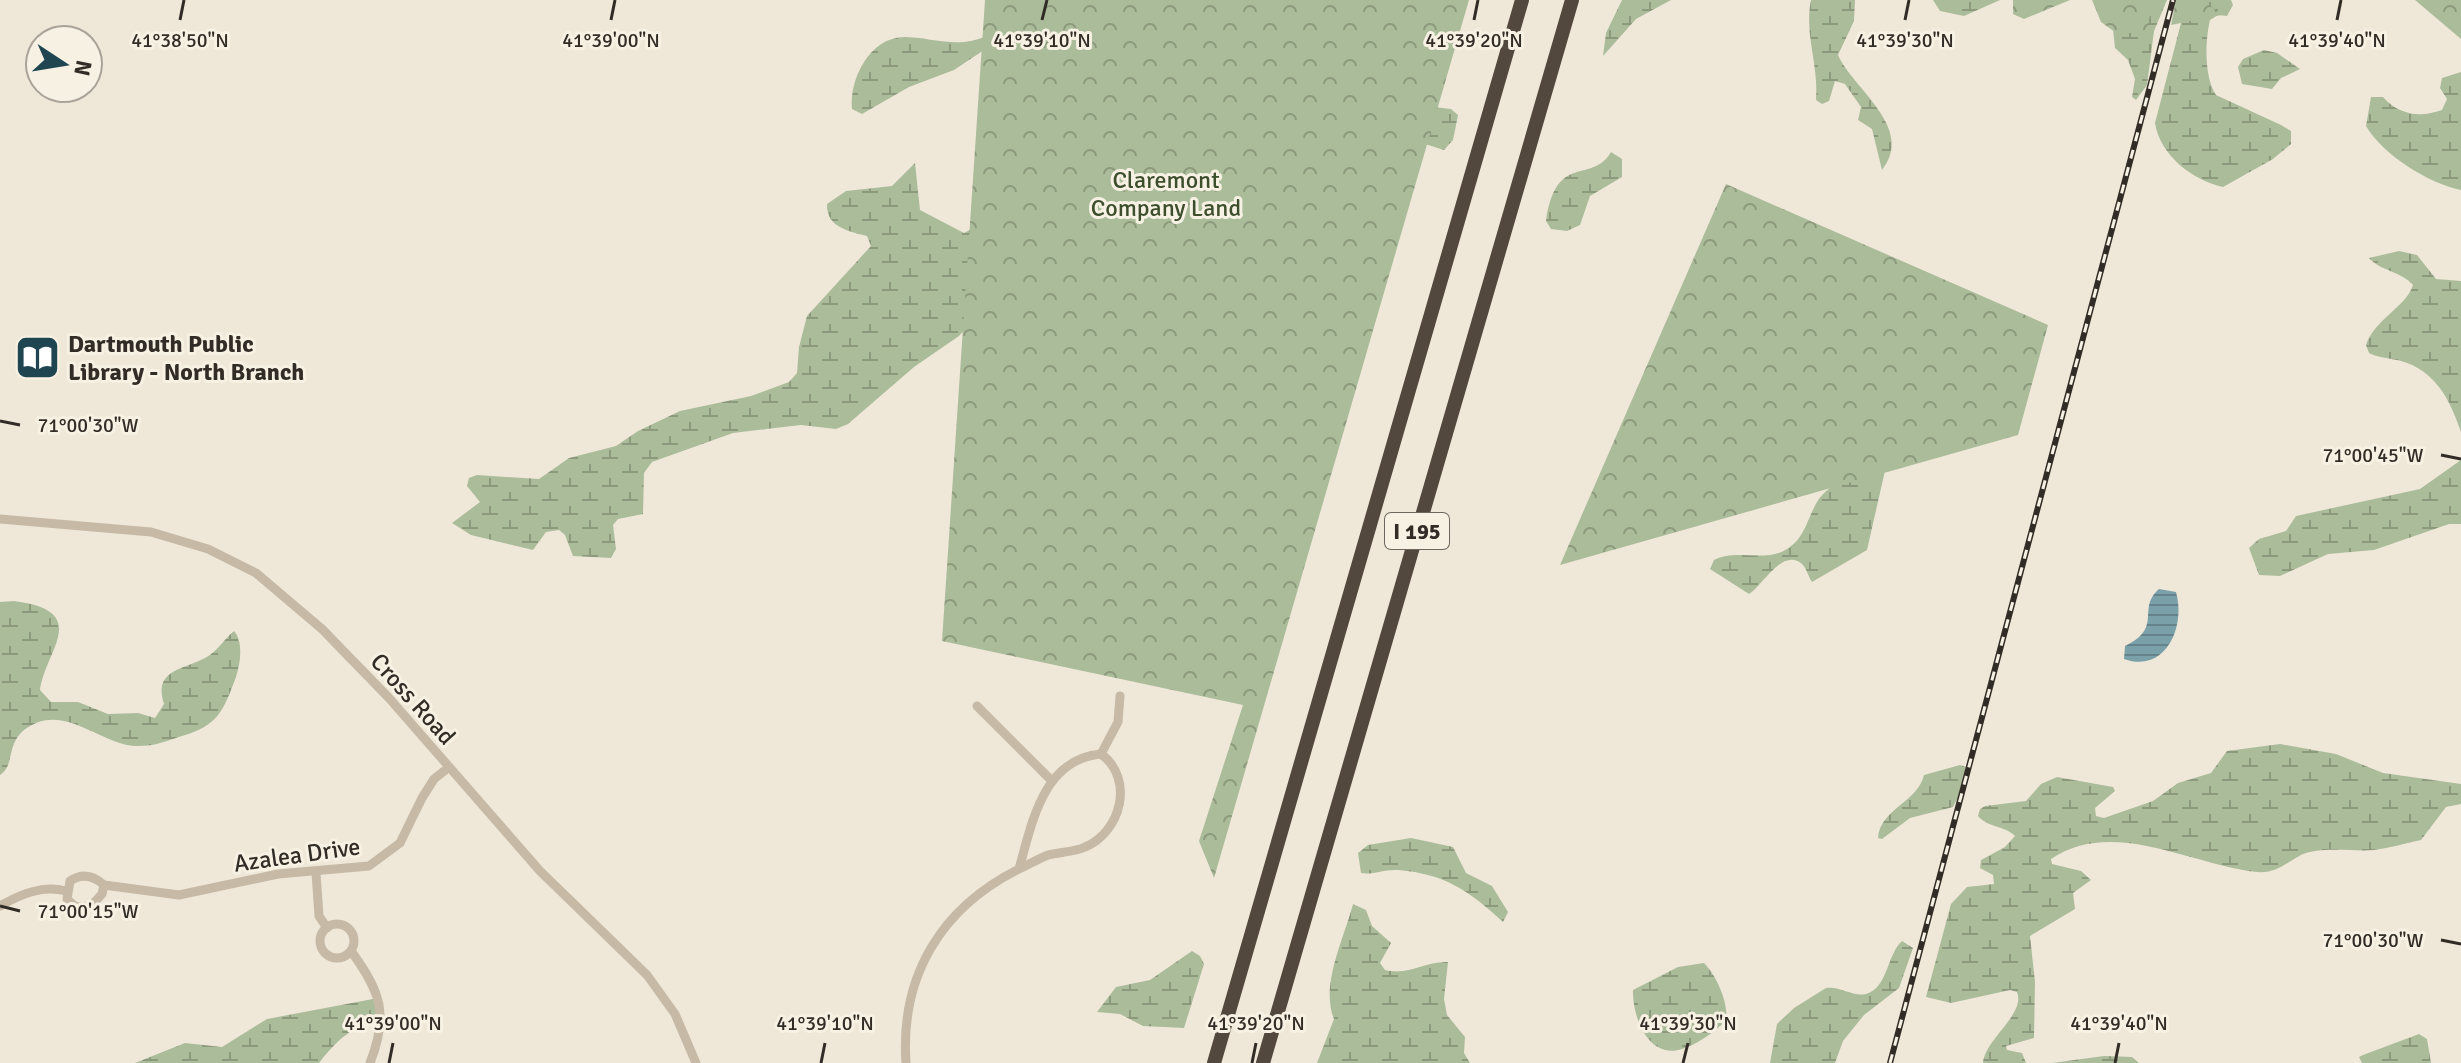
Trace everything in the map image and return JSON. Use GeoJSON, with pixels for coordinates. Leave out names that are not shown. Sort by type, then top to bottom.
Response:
{"type":"FeatureCollection","features":[{"type":"Feature","properties":{"kind":"highway","name":"I 195"},"geometry":{"type":"LineString","coordinates":[[1214,1063],[1522,0]]}},
{"type":"Feature","properties":{"kind":"highway","name":"I 195"},"geometry":{"type":"LineString","coordinates":[[1263,1063],[1572,0]]}},
{"type":"Feature","properties":{"kind":"street","name":"Cross Road"},"geometry":{"type":"LineString","coordinates":[[0,519],[151,532],[213,551],[256,573],[322,629],[389,698],[540,871],[647,975],[675,1014],[696,1063]]}},
{"type":"Feature","properties":{"kind":"street"},"geometry":{"type":"LineString","coordinates":[[1101,754],[1118,722],[1120,696]]}},
{"type":"Feature","properties":{"kind":"street"},"geometry":{"type":"LineString","coordinates":[[977,706],[1051,780]]}},
{"type":"Feature","properties":{"kind":"street"},"geometry":{"type":"LineString","coordinates":[[906,1063],[907,1006],[925,955],[976,897],[994,882],[1046,856],[1085,847],[1102,836],[1112,822],[1123,788],[1115,764],[1101,754],[1082,756],[1051,780],[1036,812],[1019,869]]}},
{"type":"Feature","properties":{"kind":"street","name":"Azalea Drive"},"geometry":{"type":"LineString","coordinates":[[104,885],[96,902],[85,908],[72,905],[66,891],[70,881],[82,876],[95,877],[104,885],[179,895],[249,878],[369,866],[387,856],[400,843],[434,779],[448,768]]}},
{"type":"Feature","properties":{"kind":"street"},"geometry":{"type":"LineString","coordinates":[[316,873],[319,916],[327,928]]}},
{"type":"Feature","properties":{"kind":"street","name":"Azalea Drive"},"geometry":{"type":"LineString","coordinates":[[0,906],[24,893],[55,888],[66,891]]}},
{"type":"Feature","properties":{"kind":"street"},"geometry":{"type":"LineString","coordinates":[[337,924],[347,928],[354,941],[351,951],[342,958],[325,954],[321,937],[327,928],[337,924]]}},
{"type":"Feature","properties":{"kind":"street"},"geometry":{"type":"LineString","coordinates":[[351,951],[364,969],[382,1012],[380,1037],[370,1063]]}},
{"type":"Feature","properties":{"kind":"green space","name":"Claremont Company Land"},"geometry":{"type":"Polygon","coordinates":[[[985,0],[1469,0],[1214,878],[1199,841],[1243,705],[942,641],[985,0]]]}},
{"type":"Feature","properties":{"kind":"green space"},"geometry":{"type":"Polygon","coordinates":[[[1622,0],[1671,0],[1636,19],[1603,56],[1606,33],[1622,0]]]}},
{"type":"Feature","properties":{"kind":"green space"},"geometry":{"type":"Polygon","coordinates":[[[1811,0],[1855,0],[1854,21],[1838,55],[1887,124],[1891,139],[1890,154],[1882,170],[1872,129],[1858,120],[1861,107],[1845,84],[1835,81],[1829,101],[1822,104],[1816,100],[1809,25],[1811,0]]]}},
{"type":"Feature","properties":{"kind":"green space"},"geometry":{"type":"Polygon","coordinates":[[[1933,0],[2000,0],[1964,16],[1940,11],[1933,0]]]}},
{"type":"Feature","properties":{"kind":"green space"},"geometry":{"type":"Polygon","coordinates":[[[2013,0],[2070,0],[2024,19],[2013,14],[2013,0]]]}},
{"type":"Feature","properties":{"kind":"green space"},"geometry":{"type":"Polygon","coordinates":[[[2092,0],[2153,0],[2147,30],[2119,35],[2101,22],[2092,0]]]}},
{"type":"Feature","properties":{"kind":"green space"},"geometry":{"type":"Polygon","coordinates":[[[2110,0],[2167,0],[2154,31],[2147,85],[2136,100],[2132,97],[2135,79],[2128,60],[2115,48],[2110,0]]]}},
{"type":"Feature","properties":{"kind":"green space"},"geometry":{"type":"Polygon","coordinates":[[[2176,0],[2204,0],[2221,15],[2171,25],[2176,0]]]}},
{"type":"Feature","properties":{"kind":"green space"},"geometry":{"type":"Polygon","coordinates":[[[2187,0],[2231,0],[2233,5],[2227,16],[2218,15],[2210,20],[2208,29],[2208,69],[2216,95],[2291,131],[2291,144],[2273,159],[2223,187],[2200,179],[2179,164],[2163,146],[2155,123],[2187,0]]]}},
{"type":"Feature","properties":{"kind":"green space"},"geometry":{"type":"Polygon","coordinates":[[[2415,0],[2461,0],[2461,39],[2415,0]]]}},
{"type":"Feature","properties":{"kind":"green space"},"geometry":{"type":"Polygon","coordinates":[[[986,36],[987,48],[954,70],[909,87],[862,114],[852,109],[858,73],[872,51],[882,44],[906,37],[966,42],[986,36]]]}},
{"type":"Feature","properties":{"kind":"green space"},"geometry":{"type":"Polygon","coordinates":[[[2264,50],[2277,53],[2300,69],[2281,78],[2272,89],[2242,84],[2238,67],[2243,59],[2264,50]]]}},
{"type":"Feature","properties":{"kind":"green space"},"geometry":{"type":"Polygon","coordinates":[[[2461,72],[2461,190],[2435,181],[2408,166],[2383,147],[2366,126],[2371,97],[2383,97],[2396,108],[2410,113],[2426,114],[2442,110],[2447,99],[2440,88],[2442,78],[2461,72]]]}},
{"type":"Feature","properties":{"kind":"green space"},"geometry":{"type":"Polygon","coordinates":[[[1434,107],[1451,109],[1458,115],[1453,140],[1444,150],[1425,144],[1434,107]]]}},
{"type":"Feature","properties":{"kind":"green space"},"geometry":{"type":"Polygon","coordinates":[[[1611,152],[1622,159],[1622,177],[1590,196],[1580,225],[1567,231],[1551,229],[1546,221],[1558,185],[1566,177],[1603,162],[1611,152]]]}},
{"type":"Feature","properties":{"kind":"green space"},"geometry":{"type":"Polygon","coordinates":[[[915,163],[920,210],[964,233],[981,224],[981,311],[959,336],[914,367],[848,424],[836,429],[801,425],[733,433],[652,462],[644,473],[643,514],[618,519],[613,525],[616,549],[611,558],[573,556],[565,535],[559,530],[546,532],[533,550],[471,535],[452,523],[480,502],[467,486],[469,478],[477,475],[539,479],[569,458],[616,446],[638,431],[680,411],[751,396],[789,382],[797,373],[799,347],[807,316],[871,246],[867,236],[834,223],[827,204],[846,191],[892,186],[915,163]]]}},
{"type":"Feature","properties":{"kind":"green space"},"geometry":{"type":"Polygon","coordinates":[[[1726,184],[2048,325],[2018,435],[1560,565],[1726,184]]]}},
{"type":"Feature","properties":{"kind":"green space"},"geometry":{"type":"Polygon","coordinates":[[[2399,251],[2417,255],[2436,279],[2461,281],[2461,432],[2446,398],[2432,379],[2401,361],[2369,353],[2366,345],[2376,328],[2404,300],[2413,285],[2369,258],[2399,251]]]}},
{"type":"Feature","properties":{"kind":"green space"},"geometry":{"type":"Polygon","coordinates":[[[2461,460],[2461,524],[2449,524],[2374,550],[2328,554],[2280,576],[2259,575],[2249,548],[2259,539],[2286,531],[2296,516],[2420,489],[2461,460]]]}},
{"type":"Feature","properties":{"kind":"green space"},"geometry":{"type":"Polygon","coordinates":[[[1887,462],[1867,550],[1812,582],[1802,564],[1795,560],[1787,561],[1749,594],[1710,569],[1714,560],[1723,557],[1769,555],[1787,549],[1802,534],[1817,502],[1830,488],[1887,462]]]}},
{"type":"Feature","properties":{"kind":"green space"},"geometry":{"type":"Polygon","coordinates":[[[14,601],[38,606],[52,614],[58,623],[55,647],[40,690],[51,702],[78,702],[108,714],[138,713],[155,718],[164,704],[162,693],[166,678],[209,655],[234,631],[240,647],[236,677],[218,715],[194,732],[148,746],[135,746],[61,720],[48,720],[25,729],[14,743],[8,764],[0,775],[0,602],[14,601]]]}},
{"type":"Feature","properties":{"kind":"green space"},"geometry":{"type":"Polygon","coordinates":[[[2280,744],[2336,754],[2383,773],[2461,784],[2461,804],[2446,807],[2421,840],[2374,850],[2309,852],[2275,870],[2263,872],[2232,868],[2126,843],[2100,842],[2075,847],[2051,859],[2052,864],[2081,871],[2091,880],[2073,893],[2075,909],[2030,936],[2035,982],[2034,1038],[2006,1046],[2007,1050],[2022,1053],[2026,1063],[1983,1063],[1990,1045],[2016,1009],[2017,992],[2010,990],[1951,1003],[1926,997],[1951,904],[1967,887],[1994,884],[1993,875],[1980,868],[1981,860],[2005,847],[2015,836],[1982,820],[1978,816],[1980,809],[2026,801],[2041,784],[2057,777],[2113,787],[2115,791],[2095,808],[2096,816],[2104,818],[2153,801],[2178,783],[2211,773],[2227,751],[2280,744]]]}},
{"type":"Feature","properties":{"kind":"green space"},"geometry":{"type":"Polygon","coordinates":[[[1960,765],[1966,767],[1960,794],[1953,807],[1910,818],[1882,839],[1878,838],[1885,820],[1915,792],[1924,775],[1960,765]]]}},
{"type":"Feature","properties":{"kind":"green space"},"geometry":{"type":"Polygon","coordinates":[[[1411,838],[1453,847],[1466,873],[1492,886],[1508,912],[1503,922],[1467,893],[1430,875],[1398,870],[1361,873],[1358,853],[1368,845],[1411,838]]]}},
{"type":"Feature","properties":{"kind":"green space"},"geometry":{"type":"Polygon","coordinates":[[[1353,904],[1366,910],[1372,926],[1391,943],[1380,963],[1385,970],[1402,971],[1448,962],[1444,999],[1447,1015],[1465,1037],[1464,1053],[1470,1063],[1317,1063],[1334,1019],[1330,1006],[1331,977],[1353,904]]]}},
{"type":"Feature","properties":{"kind":"green space"},"geometry":{"type":"Polygon","coordinates":[[[1902,941],[1913,948],[1899,988],[1864,1015],[1843,1041],[1835,1063],[1770,1063],[1777,1024],[1794,1008],[1826,988],[1861,995],[1873,991],[1902,941]]]}},
{"type":"Feature","properties":{"kind":"green space"},"geometry":{"type":"Polygon","coordinates":[[[1192,951],[1200,956],[1204,964],[1184,1028],[1143,1026],[1120,1014],[1097,1012],[1116,987],[1150,980],[1192,951]]]}},
{"type":"Feature","properties":{"kind":"green space"},"geometry":{"type":"Polygon","coordinates":[[[1704,963],[1721,990],[1726,1021],[1688,1047],[1670,1051],[1660,1048],[1651,1042],[1639,1023],[1633,990],[1678,967],[1704,963]]]}},
{"type":"Feature","properties":{"kind":"green space"},"geometry":{"type":"Polygon","coordinates":[[[373,999],[380,1001],[372,1018],[342,1038],[319,1063],[135,1063],[185,1043],[222,1047],[267,1019],[373,999]]]}},
{"type":"Feature","properties":{"kind":"green space"},"geometry":{"type":"Polygon","coordinates":[[[2419,1034],[2427,1039],[2431,1063],[2362,1063],[2359,1057],[2363,1055],[2419,1034]]]}},
{"type":"Feature","properties":{"kind":"green space"},"geometry":{"type":"Polygon","coordinates":[[[2104,1056],[2132,1057],[2139,1063],[2052,1063],[2104,1056]]]}},
{"type":"Feature","properties":{"kind":"water"},"geometry":{"type":"Polygon","coordinates":[[[2159,589],[2176,592],[2178,619],[2170,644],[2151,660],[2139,662],[2124,659],[2125,646],[2144,632],[2149,604],[2159,589]]]}},
{"type":"Feature","properties":{"kind":"railway"},"geometry":{"type":"LineString","coordinates":[[1890,1063],[2173,0]]}},
{"type":"Feature","properties":{"kind":"place","name":"Dartmouth Public Library - North Branch"},"geometry":{"type":"Point","coordinates":[37,358]}}]}
